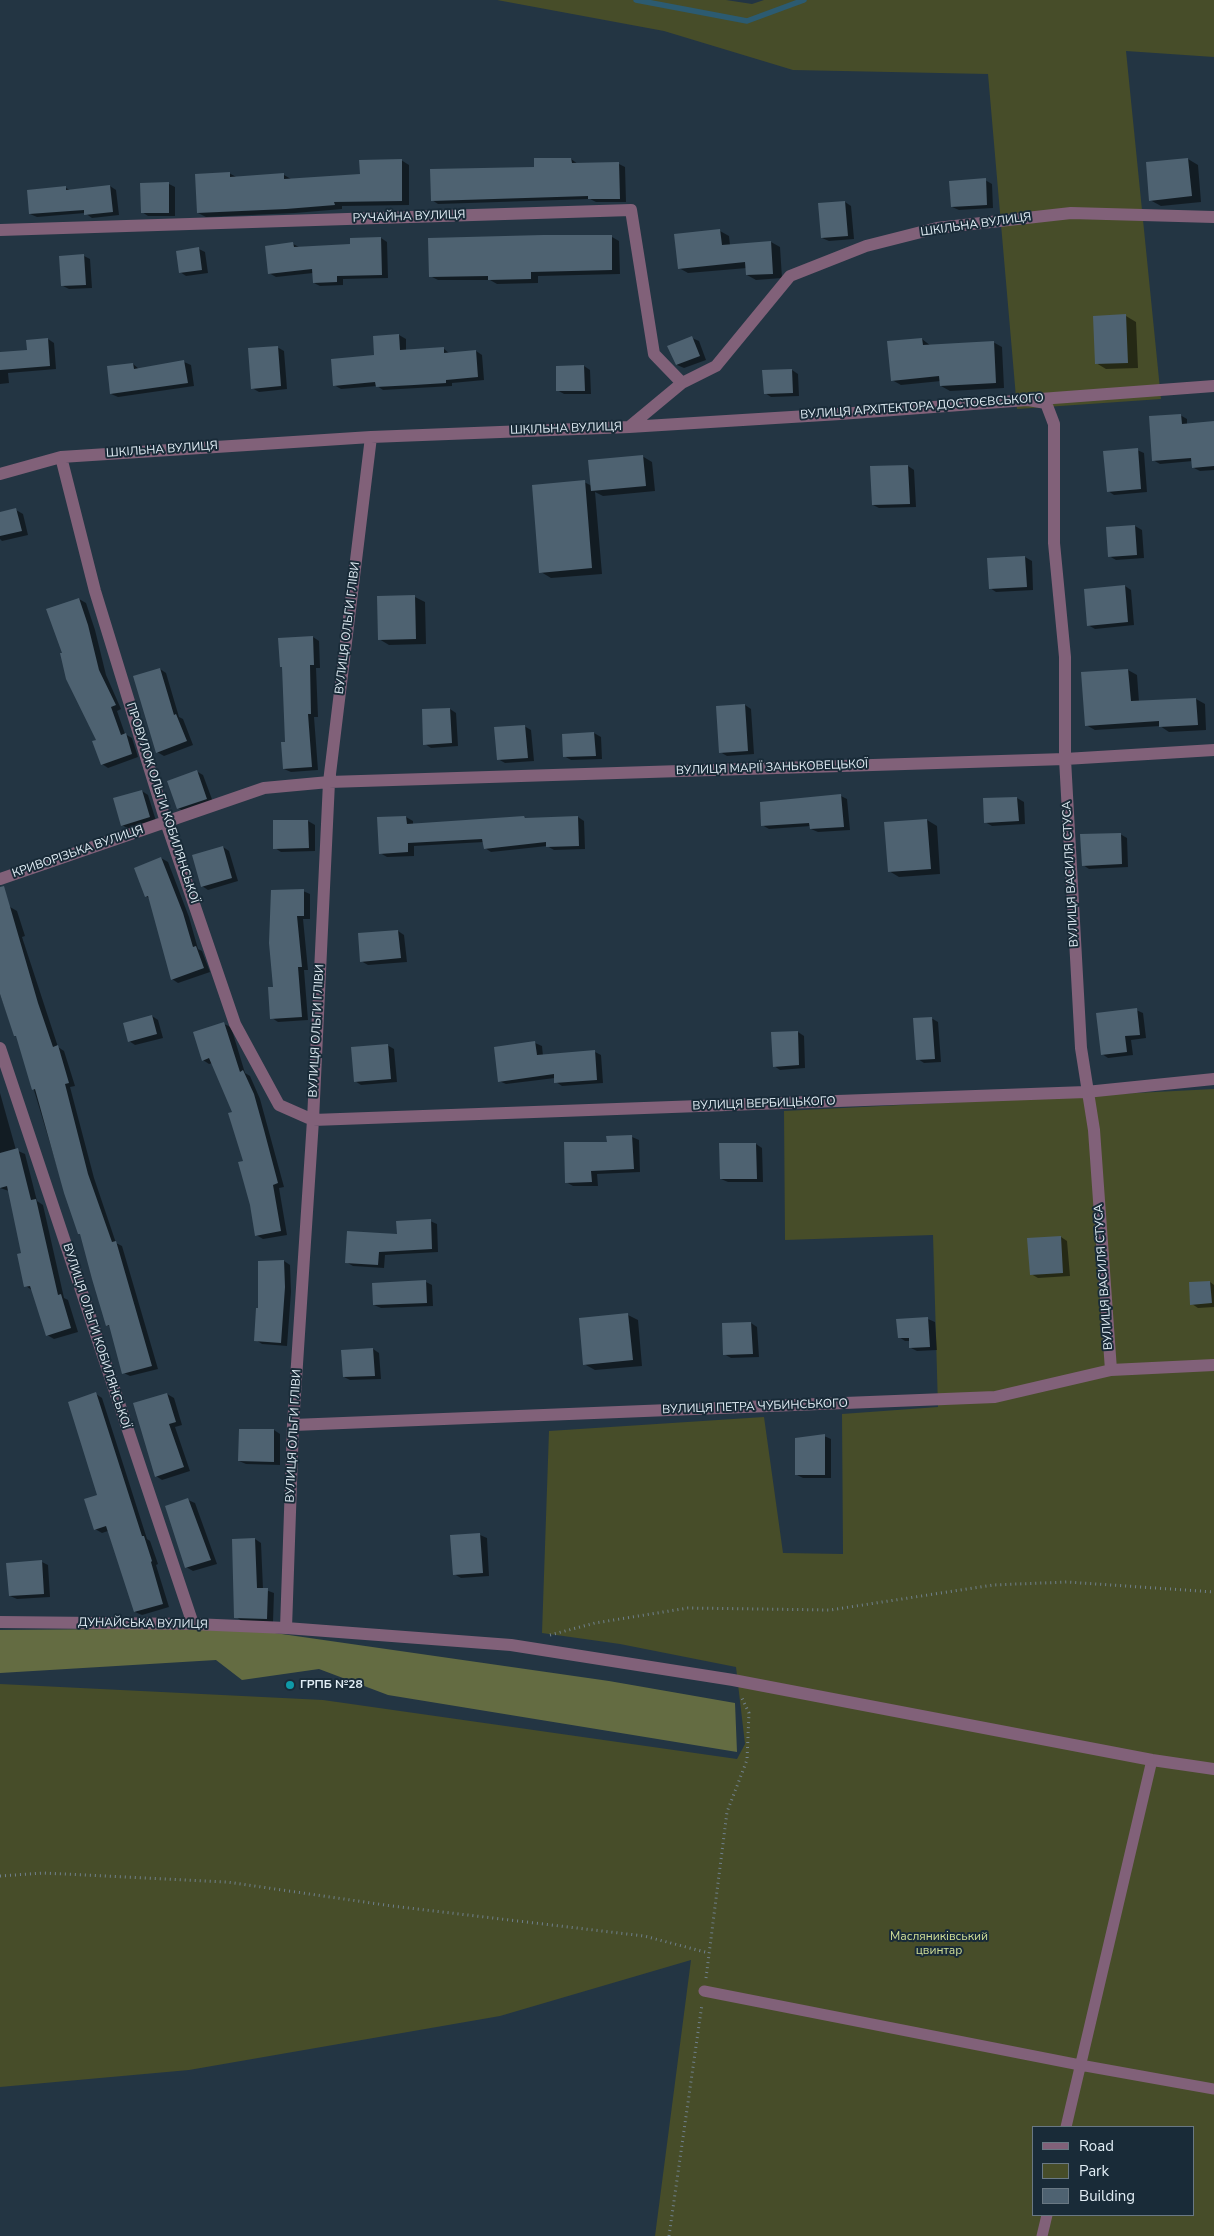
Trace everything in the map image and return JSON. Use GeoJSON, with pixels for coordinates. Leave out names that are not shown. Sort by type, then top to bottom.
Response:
{"type":"FeatureCollection","features":[{"type":"Feature","properties":{"kind":"street","name":"РУЧАЙНА ВУЛИЦЯ"},"geometry":{"type":"LineString","coordinates":[[0,230],[630,210],[654,354],[682,383]]}},
{"type":"Feature","properties":{"kind":"street","name":"ШКІЛЬНА ВУЛИЦЯ"},"geometry":{"type":"LineString","coordinates":[[0,474],[60,456],[371,436],[629,427],[682,383],[716,366],[790,276],[866,246],[938,228],[1071,213],[1214,216]]}},
{"type":"Feature","properties":{"kind":"street","name":"ВУЛИЦЯ АРХІТЕКТОРА ДОСТОЄВСЬКОГО"},"geometry":{"type":"LineString","coordinates":[[629,427],[840,414],[1214,386]]}},
{"type":"Feature","properties":{"kind":"street","name":"ВУЛИЦЯ ВАСИЛЯ СТУСА"},"geometry":{"type":"LineString","coordinates":[[1022,400],[1046,403],[1054,424],[1054,543],[1065,657],[1065,759],[1081,1048],[1086,1092],[1094,1130],[1111,1370]]}},
{"type":"Feature","properties":{"kind":"street","name":"ВУЛИЦЯ ОЛЬГИ ГЛІВИ"},"geometry":{"type":"LineString","coordinates":[[286,1628],[293,1425],[313,1120],[329,782],[371,436]]}},
{"type":"Feature","properties":{"kind":"street","name":"ПРОВУЛОК ОЛЬГИ КОБИЛЯНСЬКОЇ"},"geometry":{"type":"LineString","coordinates":[[60,456],[95,591],[166,822],[235,1024],[278,1105],[313,1120]]}},
{"type":"Feature","properties":{"kind":"street","name":"ВУЛИЦЯ МАРІЇ ЗАНЬКОВЕЦЬКОЇ"},"geometry":{"type":"LineString","coordinates":[[329,782],[1065,759],[1214,750]]}},
{"type":"Feature","properties":{"kind":"street","name":"КРИВОРІЗЬКА ВУЛИЦЯ"},"geometry":{"type":"LineString","coordinates":[[0,879],[264,788],[329,782]]}},
{"type":"Feature","properties":{"kind":"street","name":"ВУЛИЦЯ ОЛЬГИ КОБИЛЯНСЬКОЇ"},"geometry":{"type":"LineString","coordinates":[[0,1048],[193,1624]]}},
{"type":"Feature","properties":{"kind":"street","name":"ВУЛИЦЯ ВЕРБИЦЬКОГО"},"geometry":{"type":"LineString","coordinates":[[313,1120],[1086,1092],[1214,1080]]}},
{"type":"Feature","properties":{"kind":"street","name":"ВУЛИЦЯ ПЕТРА ЧУБИНСЬКОГО"},"geometry":{"type":"LineString","coordinates":[[293,1425],[995,1397],[1111,1370],[1214,1365]]}},
{"type":"Feature","properties":{"kind":"street","name":"ДУНАЙСЬКА ВУЛИЦЯ"},"geometry":{"type":"LineString","coordinates":[[0,1622],[193,1624],[286,1628],[511,1645],[733,1680],[1152,1760],[1214,1769]]}},
{"type":"Feature","properties":{"kind":"lane"},"geometry":{"type":"LineString","coordinates":[[1066,2126],[1152,1760]]}},
{"type":"Feature","properties":{"kind":"lane"},"geometry":{"type":"LineString","coordinates":[[704,1990],[1080,2065],[1214,2089]]}},
{"type":"Feature","properties":{"kind":"lane"},"geometry":{"type":"LineString","coordinates":[[1042,2236],[1047,2216]]}},
{"type":"Feature","properties":{"kind":"path"},"geometry":{"type":"LineString","coordinates":[[549,1635],[595,1623],[688,1608],[830,1610],[993,1585],[1067,1582],[1214,1592]]}},
{"type":"Feature","properties":{"kind":"path"},"geometry":{"type":"LineString","coordinates":[[669,2236],[727,1812],[747,1760],[748,1713],[733,1680]]}},
{"type":"Feature","properties":{"kind":"path"},"geometry":{"type":"LineString","coordinates":[[0,1876],[43,1873],[226,1882],[392,1906],[644,1936],[709,1953]]}},
{"type":"Feature","properties":{"kind":"green space"},"geometry":{"type":"Polygon","coordinates":[[[497,0],[726,0],[752,4],[764,0],[1214,0],[1214,57],[1126,51],[1161,399],[1017,409],[988,74],[793,70],[664,31],[497,0]]]}},
{"type":"Feature","properties":{"kind":"green space","name":"Масляниківський цвинтар"},"geometry":{"type":"Polygon","coordinates":[[[1214,1089],[1214,2236],[655,2236],[691,1960],[500,2016],[189,2070],[0,2087],[0,1684],[323,1700],[737,1759],[745,1744],[736,1667],[620,1644],[542,1633],[549,1431],[764,1417],[783,1553],[843,1554],[842,1414],[938,1407],[933,1235],[785,1240],[784,1111],[1214,1089]]]}},
{"type":"Feature","properties":{"kind":"green space"},"geometry":{"type":"Polygon","coordinates":[[[240,1628],[609,1681],[735,1703],[737,1752],[388,1695],[319,1669],[242,1680],[216,1660],[0,1673],[0,1630],[240,1628]]]}},
{"type":"Feature","properties":{"kind":"building"},"geometry":{"type":"Polygon","coordinates":[[[534,158],[571,158],[572,163],[619,162],[620,199],[588,199],[588,196],[431,201],[430,169],[534,167],[534,158]]]}},
{"type":"Feature","properties":{"kind":"building"},"geometry":{"type":"Polygon","coordinates":[[[1188,158],[1192,196],[1149,201],[1146,162],[1188,158]]]}},
{"type":"Feature","properties":{"kind":"building"},"geometry":{"type":"Polygon","coordinates":[[[402,159],[402,201],[334,202],[335,205],[197,213],[195,174],[230,172],[230,177],[284,173],[284,179],[360,174],[359,160],[402,159]]]}},
{"type":"Feature","properties":{"kind":"building"},"geometry":{"type":"Polygon","coordinates":[[[986,178],[987,205],[951,207],[949,181],[986,178]]]}},
{"type":"Feature","properties":{"kind":"building"},"geometry":{"type":"Polygon","coordinates":[[[169,182],[169,213],[141,213],[140,183],[169,182]]]}},
{"type":"Feature","properties":{"kind":"building"},"geometry":{"type":"Polygon","coordinates":[[[110,185],[113,212],[84,215],[84,210],[29,214],[27,190],[66,186],[66,190],[110,185]]]}},
{"type":"Feature","properties":{"kind":"building"},"geometry":{"type":"Polygon","coordinates":[[[845,201],[848,236],[821,238],[818,203],[845,201]]]}},
{"type":"Feature","properties":{"kind":"building"},"geometry":{"type":"Polygon","coordinates":[[[720,229],[722,245],[771,241],[773,274],[746,275],[745,262],[678,269],[674,234],[720,229]]]}},
{"type":"Feature","properties":{"kind":"building"},"geometry":{"type":"Polygon","coordinates":[[[612,235],[612,270],[531,272],[531,279],[488,280],[488,276],[429,277],[428,238],[612,235]]]}},
{"type":"Feature","properties":{"kind":"building"},"geometry":{"type":"Polygon","coordinates":[[[381,237],[382,275],[337,276],[337,282],[313,283],[312,269],[268,274],[265,246],[293,242],[294,247],[350,244],[350,238],[381,237]]]}},
{"type":"Feature","properties":{"kind":"building"},"geometry":{"type":"Polygon","coordinates":[[[199,247],[202,270],[179,273],[176,251],[199,247]]]}},
{"type":"Feature","properties":{"kind":"building"},"geometry":{"type":"Polygon","coordinates":[[[84,254],[86,285],[61,286],[59,256],[84,254]]]}},
{"type":"Feature","properties":{"kind":"building"},"geometry":{"type":"Polygon","coordinates":[[[1126,314],[1128,363],[1095,364],[1093,316],[1126,314]]]}},
{"type":"Feature","properties":{"kind":"building"},"geometry":{"type":"Polygon","coordinates":[[[399,334],[400,350],[444,347],[444,353],[476,350],[478,377],[446,380],[446,383],[414,385],[376,387],[375,382],[333,386],[331,359],[374,355],[373,336],[399,334]]]}},
{"type":"Feature","properties":{"kind":"building"},"geometry":{"type":"Polygon","coordinates":[[[692,336],[700,356],[676,365],[667,346],[692,336]]]}},
{"type":"Feature","properties":{"kind":"building"},"geometry":{"type":"Polygon","coordinates":[[[48,338],[50,366],[0,370],[0,352],[27,350],[26,340],[48,338]]]}},
{"type":"Feature","properties":{"kind":"building"},"geometry":{"type":"Polygon","coordinates":[[[922,338],[923,345],[994,341],[996,383],[940,386],[939,376],[891,381],[887,341],[922,338]]]}},
{"type":"Feature","properties":{"kind":"building"},"geometry":{"type":"Polygon","coordinates":[[[278,346],[281,386],[251,389],[248,348],[278,346]]]}},
{"type":"Feature","properties":{"kind":"building"},"geometry":{"type":"Polygon","coordinates":[[[184,360],[188,383],[110,394],[107,366],[133,363],[134,369],[184,360]]]}},
{"type":"Feature","properties":{"kind":"building"},"geometry":{"type":"Polygon","coordinates":[[[584,365],[585,391],[556,391],[556,366],[584,365]]]}},
{"type":"Feature","properties":{"kind":"building"},"geometry":{"type":"Polygon","coordinates":[[[792,369],[793,393],[764,394],[762,370],[792,369]]]}},
{"type":"Feature","properties":{"kind":"building"},"geometry":{"type":"Polygon","coordinates":[[[1181,414],[1182,424],[1214,421],[1214,466],[1192,468],[1191,458],[1152,461],[1149,416],[1181,414]]]}},
{"type":"Feature","properties":{"kind":"building"},"geometry":{"type":"Polygon","coordinates":[[[1138,448],[1141,489],[1107,492],[1103,451],[1138,448]]]}},
{"type":"Feature","properties":{"kind":"building"},"geometry":{"type":"Polygon","coordinates":[[[643,455],[646,486],[591,491],[588,460],[643,455]]]}},
{"type":"Feature","properties":{"kind":"building"},"geometry":{"type":"Polygon","coordinates":[[[908,465],[910,504],[872,505],[870,466],[908,465]]]}},
{"type":"Feature","properties":{"kind":"building"},"geometry":{"type":"Polygon","coordinates":[[[585,480],[592,568],[539,573],[532,485],[585,480]]]}},
{"type":"Feature","properties":{"kind":"building"},"geometry":{"type":"Polygon","coordinates":[[[16,508],[22,531],[0,536],[0,512],[16,508]]]}},
{"type":"Feature","properties":{"kind":"building"},"geometry":{"type":"Polygon","coordinates":[[[1135,525],[1137,555],[1108,557],[1106,527],[1135,525]]]}},
{"type":"Feature","properties":{"kind":"building"},"geometry":{"type":"Polygon","coordinates":[[[1025,556],[1027,587],[989,589],[987,558],[1025,556]]]}},
{"type":"Feature","properties":{"kind":"building"},"geometry":{"type":"Polygon","coordinates":[[[1125,585],[1128,622],[1087,626],[1084,589],[1125,585]]]}},
{"type":"Feature","properties":{"kind":"building"},"geometry":{"type":"Polygon","coordinates":[[[415,595],[416,639],[378,640],[377,596],[415,595]]]}},
{"type":"Feature","properties":{"kind":"building"},"geometry":{"type":"Polygon","coordinates":[[[79,598],[99,670],[116,705],[111,707],[121,735],[126,733],[132,754],[101,765],[92,741],[96,740],[66,679],[60,653],[62,653],[46,609],[79,598]]]}},
{"type":"Feature","properties":{"kind":"building"},"geometry":{"type":"Polygon","coordinates":[[[313,636],[314,665],[310,665],[311,714],[308,714],[312,767],[283,769],[281,742],[285,742],[282,667],[280,667],[278,638],[313,636]]]}},
{"type":"Feature","properties":{"kind":"building"},"geometry":{"type":"Polygon","coordinates":[[[160,668],[174,715],[176,714],[187,741],[156,753],[133,676],[160,668]]]}},
{"type":"Feature","properties":{"kind":"building"},"geometry":{"type":"Polygon","coordinates":[[[1128,669],[1131,701],[1196,698],[1198,725],[1159,727],[1159,721],[1085,726],[1081,672],[1128,669]]]}},
{"type":"Feature","properties":{"kind":"building"},"geometry":{"type":"Polygon","coordinates":[[[745,704],[748,751],[719,753],[716,706],[745,704]]]}},
{"type":"Feature","properties":{"kind":"building"},"geometry":{"type":"Polygon","coordinates":[[[450,708],[452,743],[423,745],[422,709],[450,708]]]}},
{"type":"Feature","properties":{"kind":"building"},"geometry":{"type":"Polygon","coordinates":[[[525,725],[528,758],[497,760],[494,727],[525,725]]]}},
{"type":"Feature","properties":{"kind":"building"},"geometry":{"type":"Polygon","coordinates":[[[594,732],[596,756],[563,757],[562,734],[594,732]]]}},
{"type":"Feature","properties":{"kind":"building"},"geometry":{"type":"Polygon","coordinates":[[[197,770],[207,799],[177,809],[167,781],[197,770]]]}},
{"type":"Feature","properties":{"kind":"building"},"geometry":{"type":"Polygon","coordinates":[[[142,790],[150,817],[121,826],[113,798],[142,790]]]}},
{"type":"Feature","properties":{"kind":"building"},"geometry":{"type":"Polygon","coordinates":[[[841,794],[844,827],[810,829],[809,823],[761,826],[760,802],[841,794]]]}},
{"type":"Feature","properties":{"kind":"building"},"geometry":{"type":"Polygon","coordinates":[[[1017,797],[1019,821],[984,823],[983,798],[1017,797]]]}},
{"type":"Feature","properties":{"kind":"building"},"geometry":{"type":"Polygon","coordinates":[[[406,816],[407,824],[524,816],[525,818],[578,816],[579,846],[546,847],[546,842],[484,849],[482,839],[408,843],[408,852],[379,854],[377,817],[406,816]]]}},
{"type":"Feature","properties":{"kind":"building"},"geometry":{"type":"Polygon","coordinates":[[[927,819],[931,869],[888,872],[884,822],[927,819]]]}},
{"type":"Feature","properties":{"kind":"building"},"geometry":{"type":"Polygon","coordinates":[[[273,820],[308,820],[309,848],[273,849],[273,820]]]}},
{"type":"Feature","properties":{"kind":"building"},"geometry":{"type":"Polygon","coordinates":[[[1121,833],[1122,864],[1082,866],[1080,834],[1121,833]]]}},
{"type":"Feature","properties":{"kind":"building"},"geometry":{"type":"Polygon","coordinates":[[[223,846],[232,878],[201,887],[192,855],[223,846]]]}},
{"type":"Feature","properties":{"kind":"building"},"geometry":{"type":"Polygon","coordinates":[[[161,857],[183,913],[193,947],[196,946],[204,968],[171,980],[148,896],[145,897],[134,868],[161,857]]]}},
{"type":"Feature","properties":{"kind":"building"},"geometry":{"type":"Polygon","coordinates":[[[4,886],[38,1003],[53,1047],[58,1045],[69,1083],[65,1084],[88,1174],[112,1242],[116,1241],[152,1366],[122,1374],[109,1325],[106,1326],[80,1234],[78,1234],[64,1193],[35,1089],[32,1090],[16,1036],[14,1036],[0,994],[0,887],[4,886]]]}},
{"type":"Feature","properties":{"kind":"building"},"geometry":{"type":"Polygon","coordinates":[[[304,889],[304,916],[297,916],[302,967],[298,967],[302,1017],[270,1019],[268,987],[273,987],[269,943],[271,890],[304,889]]]}},
{"type":"Feature","properties":{"kind":"building"},"geometry":{"type":"Polygon","coordinates":[[[398,930],[401,958],[360,962],[358,933],[398,930]]]}},
{"type":"Feature","properties":{"kind":"building"},"geometry":{"type":"Polygon","coordinates":[[[1137,1008],[1140,1035],[1125,1036],[1127,1052],[1101,1055],[1096,1013],[1137,1008]]]}},
{"type":"Feature","properties":{"kind":"building"},"geometry":{"type":"Polygon","coordinates":[[[152,1015],[157,1034],[128,1042],[123,1023],[152,1015]]]}},
{"type":"Feature","properties":{"kind":"building"},"geometry":{"type":"Polygon","coordinates":[[[932,1017],[935,1059],[916,1060],[913,1018],[932,1017]]]}},
{"type":"Feature","properties":{"kind":"building"},"geometry":{"type":"Polygon","coordinates":[[[224,1022],[240,1072],[243,1070],[254,1094],[264,1130],[278,1183],[273,1185],[281,1231],[255,1236],[250,1205],[238,1162],[243,1161],[228,1113],[232,1112],[209,1058],[202,1061],[193,1032],[224,1022]]]}},
{"type":"Feature","properties":{"kind":"building"},"geometry":{"type":"Polygon","coordinates":[[[798,1031],[799,1065],[773,1067],[771,1032],[798,1031]]]}},
{"type":"Feature","properties":{"kind":"building"},"geometry":{"type":"Polygon","coordinates":[[[535,1041],[537,1055],[595,1050],[597,1080],[554,1083],[554,1074],[498,1082],[494,1047],[535,1041]]]}},
{"type":"Feature","properties":{"kind":"building"},"geometry":{"type":"Polygon","coordinates":[[[388,1044],[391,1079],[354,1082],[351,1047],[388,1044]]]}},
{"type":"Feature","properties":{"kind":"building"},"geometry":{"type":"Polygon","coordinates":[[[632,1135],[634,1169],[591,1171],[592,1182],[565,1183],[564,1142],[607,1142],[606,1136],[632,1135]]]}},
{"type":"Feature","properties":{"kind":"building"},"geometry":{"type":"Polygon","coordinates":[[[719,1143],[756,1143],[757,1179],[720,1179],[719,1143]]]}},
{"type":"Feature","properties":{"kind":"building"},"geometry":{"type":"Polygon","coordinates":[[[18,1148],[31,1200],[36,1199],[58,1295],[61,1294],[71,1328],[46,1336],[30,1286],[24,1287],[17,1254],[21,1253],[7,1186],[0,1188],[0,1153],[18,1148]]]}},
{"type":"Feature","properties":{"kind":"building"},"geometry":{"type":"Polygon","coordinates":[[[431,1219],[432,1249],[379,1252],[378,1265],[345,1263],[347,1231],[397,1234],[396,1221],[431,1219]]]}},
{"type":"Feature","properties":{"kind":"building"},"geometry":{"type":"Polygon","coordinates":[[[1061,1236],[1063,1273],[1030,1275],[1027,1238],[1061,1236]]]}},
{"type":"Feature","properties":{"kind":"building"},"geometry":{"type":"Polygon","coordinates":[[[284,1260],[285,1287],[281,1343],[254,1341],[256,1308],[258,1308],[258,1261],[284,1260]]]}},
{"type":"Feature","properties":{"kind":"building"},"geometry":{"type":"Polygon","coordinates":[[[426,1280],[427,1303],[373,1305],[372,1283],[426,1280]]]}},
{"type":"Feature","properties":{"kind":"building"},"geometry":{"type":"Polygon","coordinates":[[[1210,1281],[1212,1303],[1190,1305],[1189,1282],[1210,1281]]]}},
{"type":"Feature","properties":{"kind":"building"},"geometry":{"type":"Polygon","coordinates":[[[628,1313],[633,1360],[583,1365],[579,1318],[628,1313]]]}},
{"type":"Feature","properties":{"kind":"building"},"geometry":{"type":"Polygon","coordinates":[[[928,1317],[930,1347],[909,1348],[909,1338],[898,1338],[896,1319],[928,1317]]]}},
{"type":"Feature","properties":{"kind":"building"},"geometry":{"type":"Polygon","coordinates":[[[751,1322],[753,1354],[723,1355],[722,1323],[751,1322]]]}},
{"type":"Feature","properties":{"kind":"building"},"geometry":{"type":"Polygon","coordinates":[[[373,1348],[375,1376],[343,1377],[341,1350],[373,1348]]]}},
{"type":"Feature","properties":{"kind":"building"},"geometry":{"type":"Polygon","coordinates":[[[96,1392],[142,1536],[144,1536],[152,1561],[163,1604],[134,1612],[106,1526],[94,1530],[84,1499],[97,1495],[68,1402],[96,1392]]]}},
{"type":"Feature","properties":{"kind":"building"},"geometry":{"type":"Polygon","coordinates":[[[167,1393],[176,1422],[169,1424],[184,1467],[155,1477],[133,1403],[167,1393]]]}},
{"type":"Feature","properties":{"kind":"building"},"geometry":{"type":"Polygon","coordinates":[[[239,1429],[274,1429],[274,1462],[238,1461],[239,1429]]]}},
{"type":"Feature","properties":{"kind":"building"},"geometry":{"type":"Polygon","coordinates":[[[825,1434],[825,1475],[795,1475],[795,1438],[825,1434]]]}},
{"type":"Feature","properties":{"kind":"building"},"geometry":{"type":"Polygon","coordinates":[[[188,1498],[211,1560],[185,1568],[165,1506],[188,1498]]]}},
{"type":"Feature","properties":{"kind":"building"},"geometry":{"type":"Polygon","coordinates":[[[480,1533],[483,1573],[453,1575],[450,1535],[480,1533]]]}},
{"type":"Feature","properties":{"kind":"building"},"geometry":{"type":"Polygon","coordinates":[[[255,1538],[257,1588],[268,1588],[267,1619],[234,1618],[232,1539],[255,1538]]]}},
{"type":"Feature","properties":{"kind":"building"},"geometry":{"type":"Polygon","coordinates":[[[42,1560],[44,1594],[9,1596],[6,1563],[42,1560]]]}},
{"type":"Feature","properties":{"kind":"waterway"},"geometry":{"type":"LineString","coordinates":[[636,0],[747,21],[804,0]]}},
{"type":"Feature","properties":{"kind":"place","name":"ГРПБ №28"},"geometry":{"type":"Point","coordinates":[290,1685]}}]}
